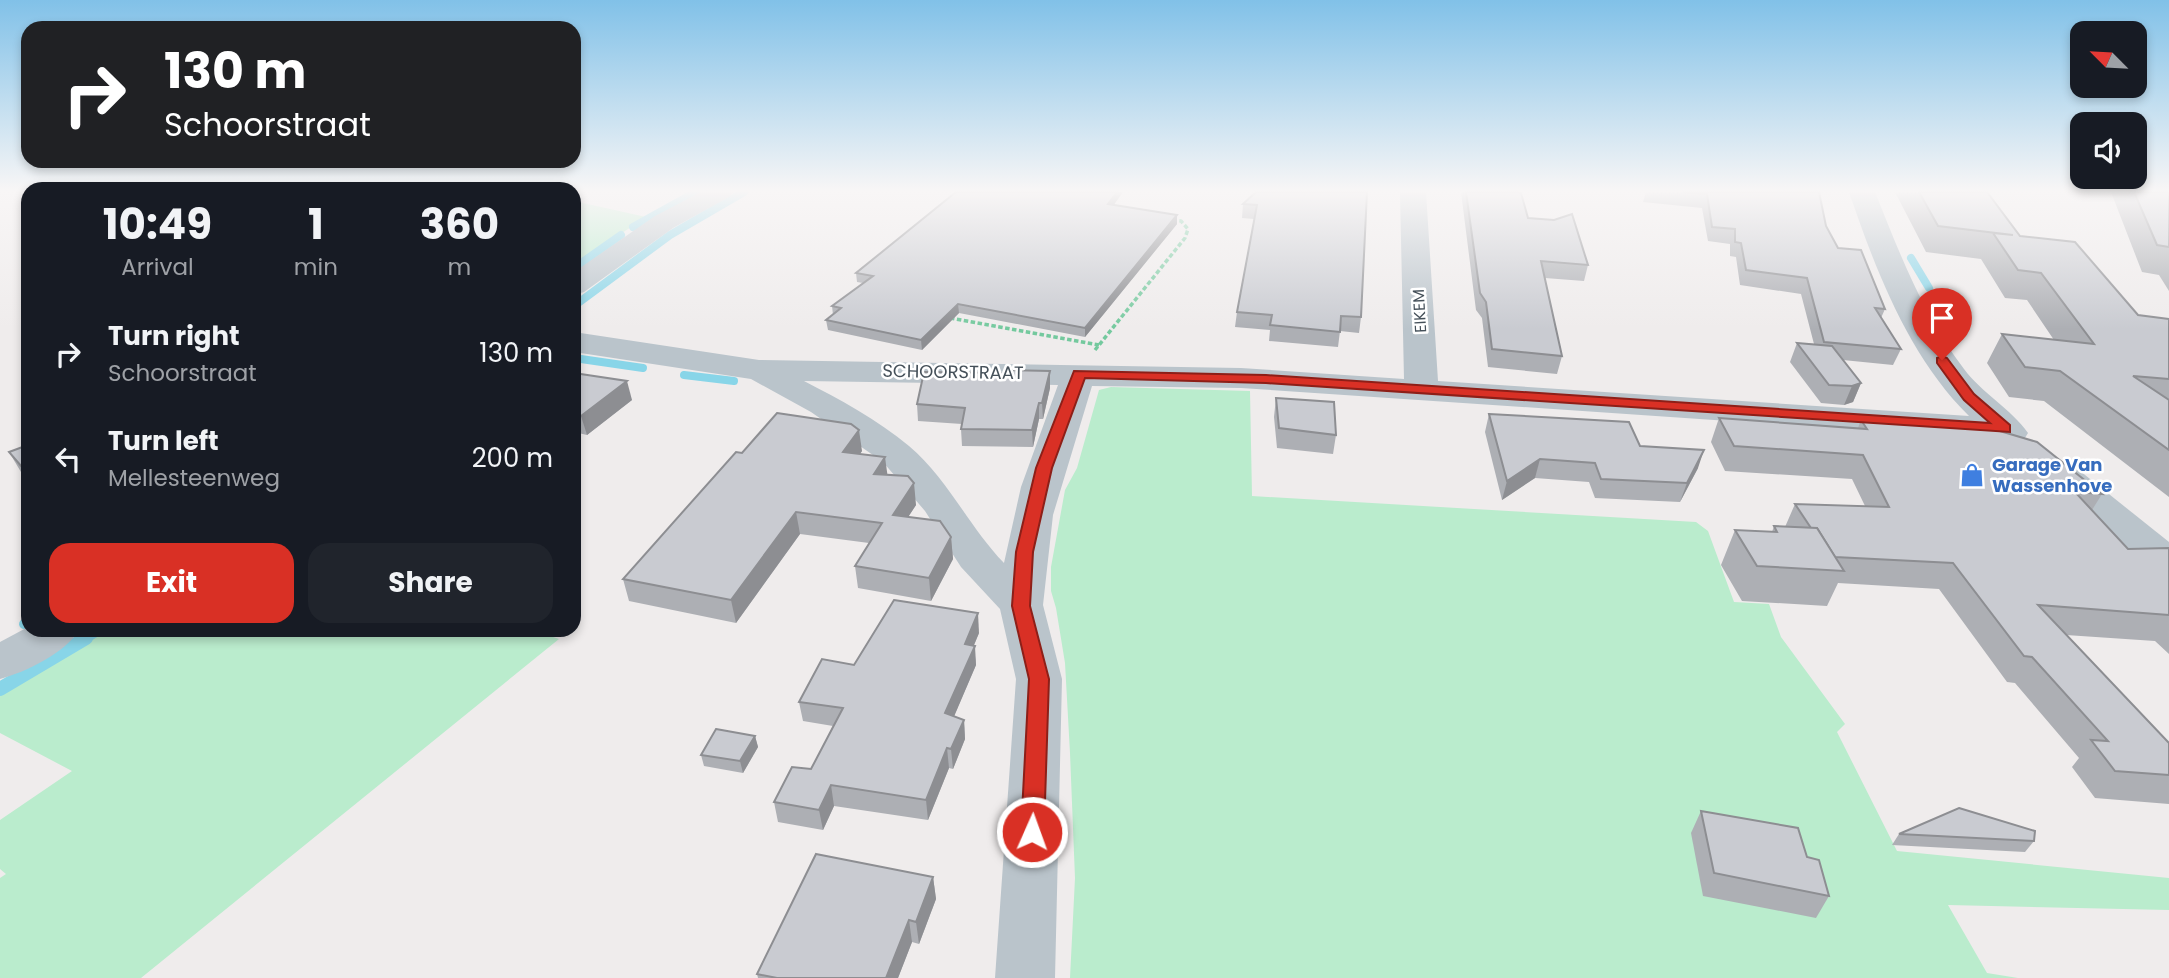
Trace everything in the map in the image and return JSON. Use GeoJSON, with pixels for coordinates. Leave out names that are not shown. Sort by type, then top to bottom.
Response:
{"type":"FeatureCollection","features":[{"type":"Feature","properties":{"kind":"street"},"geometry":{"type":"LineString","coordinates":[[581,281],[642,238]]}},
{"type":"Feature","properties":{"kind":"street","name":"EIKEM"},"geometry":{"type":"LineString","coordinates":[[1415,238],[1421,388]]}},
{"type":"Feature","properties":{"kind":"street"},"geometry":{"type":"LineString","coordinates":[[1881,238],[1903,288],[1950,374],[2004,429],[2169,563]]}},
{"type":"Feature","properties":{"kind":"street","name":"SCHOORSTRAAT"},"geometry":{"type":"LineString","coordinates":[[581,343],[759,370],[1089,359],[1241,378],[2004,429]]}},
{"type":"Feature","properties":{"kind":"street"},"geometry":{"type":"LineString","coordinates":[[1024,978],[1039,679],[1021,606],[1024,552],[1044,468],[1089,359]]}},
{"type":"Feature","properties":{"kind":"street"},"geometry":{"type":"LineString","coordinates":[[759,370],[823,405],[896,454],[940,505],[976,558],[1021,606]]}},
{"type":"Feature","properties":{"kind":"street"},"geometry":{"type":"LineString","coordinates":[[0,663],[45,637]]}},
{"type":"Feature","properties":{"kind":"path"},"geometry":{"type":"LineString","coordinates":[[942,316],[1089,359],[1185,238]]}},
{"type":"Feature","properties":{"kind":"green space"},"geometry":{"type":"Polygon","coordinates":[[[581,238],[615,238],[581,260],[581,238]]]}},
{"type":"Feature","properties":{"kind":"green space"},"geometry":{"type":"Polygon","coordinates":[[[1111,387],[1250,391],[1252,496],[1696,522],[1708,531],[1734,602],[1769,604],[1781,637],[1845,724],[1837,732],[1897,851],[2169,878],[2169,910],[1948,905],[1987,973],[2018,978],[1070,978],[1075,878],[1070,753],[1065,663],[1051,591],[1051,567],[1065,490],[1077,468],[1099,390],[1111,387]]]}},
{"type":"Feature","properties":{"kind":"green space"},"geometry":{"type":"Polygon","coordinates":[[[96,637],[559,639],[141,978],[0,978],[0,878],[6,874],[0,869],[0,820],[72,771],[0,733],[0,694],[96,637]]]}},
{"type":"Feature","properties":{"kind":"building"},"geometry":{"type":"Polygon","coordinates":[[[900,238],[1159,238],[1085,328],[958,304],[921,340],[826,320],[841,308],[832,306],[873,276],[856,273],[900,238]]]}},
{"type":"Feature","properties":{"kind":"building"},"geometry":{"type":"Polygon","coordinates":[[[1251,238],[1365,238],[1361,317],[1341,316],[1340,332],[1270,325],[1272,315],[1237,312],[1251,238]]]}},
{"type":"Feature","properties":{"kind":"building"},"geometry":{"type":"Polygon","coordinates":[[[1472,238],[1579,238],[1588,265],[1541,261],[1562,356],[1492,349],[1486,302],[1480,293],[1472,238]]]}},
{"type":"Feature","properties":{"kind":"building"},"geometry":{"type":"Polygon","coordinates":[[[1735,238],[1832,238],[1838,248],[1861,250],[1885,309],[1875,308],[1901,349],[1824,342],[1807,278],[1746,270],[1741,243],[1735,242],[1735,238]]]}},
{"type":"Feature","properties":{"kind":"building"},"geometry":{"type":"Polygon","coordinates":[[[1996,238],[2035,238],[2075,242],[2138,315],[2169,319],[2169,379],[2133,376],[2169,400],[2169,450],[2060,371],[2025,367],[2002,334],[2094,344],[2041,273],[2018,270],[1996,238]]]}},
{"type":"Feature","properties":{"kind":"building"},"geometry":{"type":"Polygon","coordinates":[[[2154,238],[2169,238],[2169,247],[2157,245],[2154,238]]]}},
{"type":"Feature","properties":{"kind":"building"},"geometry":{"type":"Polygon","coordinates":[[[1797,343],[1832,346],[1861,383],[1852,386],[1829,385],[1797,343]]]}},
{"type":"Feature","properties":{"kind":"building"},"geometry":{"type":"Polygon","coordinates":[[[1006,370],[1050,371],[1032,430],[961,429],[965,408],[917,404],[924,372],[1005,373],[1006,370]]]}},
{"type":"Feature","properties":{"kind":"building"},"geometry":{"type":"Polygon","coordinates":[[[581,374],[627,381],[581,416],[581,374]]]}},
{"type":"Feature","properties":{"kind":"building"},"geometry":{"type":"Polygon","coordinates":[[[1276,398],[1334,402],[1336,435],[1279,428],[1276,398]]]}},
{"type":"Feature","properties":{"kind":"building"},"geometry":{"type":"Polygon","coordinates":[[[777,413],[851,424],[859,430],[843,452],[885,457],[874,474],[908,476],[914,483],[893,515],[940,521],[951,537],[929,578],[855,566],[882,523],[796,512],[731,600],[623,579],[736,452],[742,453],[777,413]]]}},
{"type":"Feature","properties":{"kind":"building"},"geometry":{"type":"Polygon","coordinates":[[[1489,414],[1629,422],[1640,446],[1704,450],[1687,483],[1601,479],[1595,463],[1540,459],[1507,481],[1489,414]]]}},
{"type":"Feature","properties":{"kind":"building"},"geometry":{"type":"Polygon","coordinates":[[[1719,418],[1867,429],[1861,420],[1993,429],[2037,442],[2102,494],[2075,492],[2128,549],[2169,548],[2169,615],[2038,605],[2169,743],[2169,775],[2115,771],[2091,740],[2108,741],[2032,657],[2024,656],[1953,563],[1835,557],[1817,528],[1811,528],[1795,504],[1889,507],[1863,455],[1734,446],[1719,418]]]}},
{"type":"Feature","properties":{"kind":"building"},"geometry":{"type":"Polygon","coordinates":[[[21,448],[21,466],[9,452],[21,448]]]}},
{"type":"Feature","properties":{"kind":"building"},"geometry":{"type":"Polygon","coordinates":[[[1774,526],[1817,528],[1844,571],[1757,566],[1735,530],[1777,532],[1774,526]]]}},
{"type":"Feature","properties":{"kind":"building"},"geometry":{"type":"Polygon","coordinates":[[[894,600],[978,613],[965,644],[975,646],[945,713],[964,720],[951,749],[947,748],[926,800],[831,785],[819,810],[774,802],[792,767],[811,769],[843,708],[799,702],[822,659],[854,665],[894,600]]]}},
{"type":"Feature","properties":{"kind":"building"},"geometry":{"type":"Polygon","coordinates":[[[716,729],[755,736],[740,761],[701,755],[716,729]]]}},
{"type":"Feature","properties":{"kind":"building"},"geometry":{"type":"Polygon","coordinates":[[[1959,808],[2035,831],[2034,841],[1899,834],[1959,808]]]}},
{"type":"Feature","properties":{"kind":"building"},"geometry":{"type":"Polygon","coordinates":[[[1701,811],[1798,828],[1807,857],[1819,860],[1829,896],[1714,873],[1701,811]]]}},
{"type":"Feature","properties":{"kind":"building"},"geometry":{"type":"Polygon","coordinates":[[[816,854],[933,877],[916,922],[909,920],[886,978],[777,978],[757,974],[816,854]]]}},
{"type":"Feature","properties":{"kind":"waterway"},"geometry":{"type":"LineString","coordinates":[[581,263],[617,238]]}},
{"type":"Feature","properties":{"kind":"waterway"},"geometry":{"type":"LineString","coordinates":[[581,301],[666,238]]}},
{"type":"Feature","properties":{"kind":"waterway"},"geometry":{"type":"LineString","coordinates":[[1911,258],[1929,288]]}},
{"type":"Feature","properties":{"kind":"waterway"},"geometry":{"type":"LineString","coordinates":[[1932,295],[1940,309]]}},
{"type":"Feature","properties":{"kind":"waterway"},"geometry":{"type":"LineString","coordinates":[[1947,323],[1955,339]]}},
{"type":"Feature","properties":{"kind":"waterway"},"geometry":{"type":"LineString","coordinates":[[581,359],[643,368]]}},
{"type":"Feature","properties":{"kind":"waterway"},"geometry":{"type":"LineString","coordinates":[[684,375],[734,381]]}},
{"type":"Feature","properties":{"kind":"waterway"},"geometry":{"type":"LineString","coordinates":[[83,640],[88,637]]}},
{"type":"Feature","properties":{"kind":"waterway"},"geometry":{"type":"LineString","coordinates":[[0,689],[86,638]]}},
{"type":"Feature","properties":{"kind":"place","name":"Garage Van Wassenhove"},"geometry":{"type":"Point","coordinates":[1972,475]}},
{"type":"Feature","properties":{"kind":"route"},"geometry":{"type":"LineString","coordinates":[[1032,832],[1039,679],[1021,606],[1024,552],[1044,468],[1079,374],[1266,379],[1421,388],[2004,429],[1969,397],[1942,360]]}}]}
